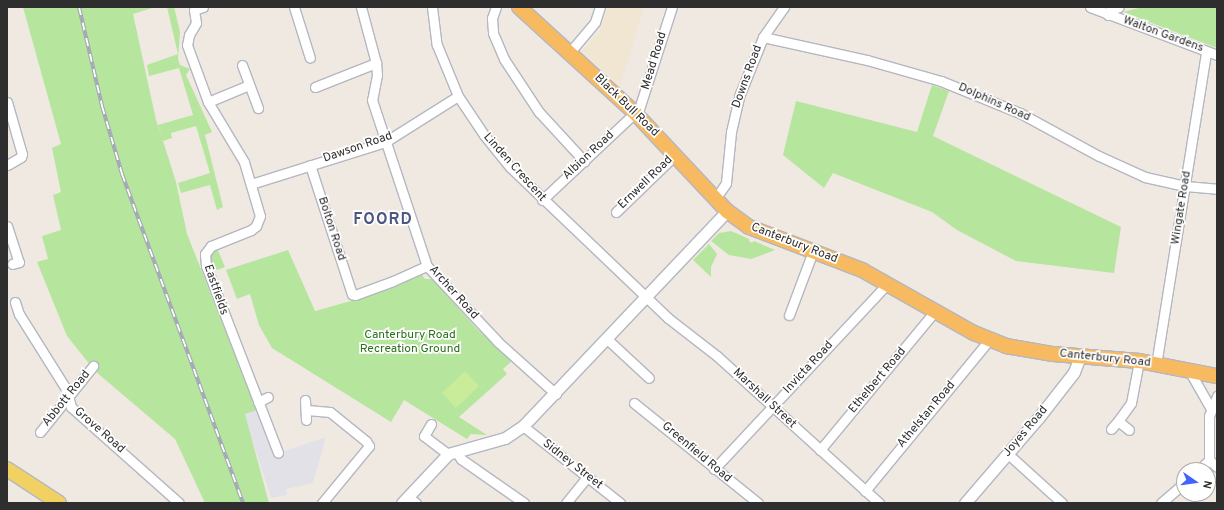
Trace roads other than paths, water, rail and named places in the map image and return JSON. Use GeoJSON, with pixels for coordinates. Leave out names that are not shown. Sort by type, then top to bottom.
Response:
{"type":"FeatureCollection","features":[{"type":"Feature","properties":{"kind":"highway","name":"Black Bull Road"},"geometry":{"type":"LineString","coordinates":[[519,7],[635,113],[727,211]]}},
{"type":"Feature","properties":{"kind":"highway","name":"Canterbury Road"},"geometry":{"type":"LineString","coordinates":[[727,211],[749,227],[862,270],[934,312],[989,340],[1028,350],[1139,361],[1217,376]]}},
{"type":"Feature","properties":{"kind":"main road"},"geometry":{"type":"LineString","coordinates":[[7,469],[51,501]]}},
{"type":"Feature","properties":{"kind":"street"},"geometry":{"type":"LineString","coordinates":[[193,9],[203,7]]}},
{"type":"Feature","properties":{"kind":"street"},"geometry":{"type":"LineString","coordinates":[[294,7],[310,58]]}},
{"type":"Feature","properties":{"kind":"street","name":"Archer Road"},"geometry":{"type":"LineString","coordinates":[[361,7],[376,64],[377,75],[372,100],[427,266],[498,342],[556,394]]}},
{"type":"Feature","properties":{"kind":"street","name":"Linden Crescent"},"geometry":{"type":"LineString","coordinates":[[432,7],[437,45],[458,96],[488,140],[542,200],[646,298]]}},
{"type":"Feature","properties":{"kind":"street"},"geometry":{"type":"LineString","coordinates":[[496,7],[492,18],[492,33],[504,59],[539,112],[584,161]]}},
{"type":"Feature","properties":{"kind":"street"},"geometry":{"type":"LineString","coordinates":[[570,52],[595,22],[600,7]]}},
{"type":"Feature","properties":{"kind":"street","name":"Mead Road"},"geometry":{"type":"LineString","coordinates":[[635,113],[640,106],[672,7]]}},
{"type":"Feature","properties":{"kind":"street","name":"Downs Road"},"geometry":{"type":"LineString","coordinates":[[715,199],[726,183],[731,132],[740,94],[763,37],[784,7]]}},
{"type":"Feature","properties":{"kind":"street","name":"Walton Gardens"},"geometry":{"type":"LineString","coordinates":[[1090,7],[1217,55]]}},
{"type":"Feature","properties":{"kind":"street","name":"Walton Gardens"},"geometry":{"type":"LineString","coordinates":[[1108,15],[1110,10],[1119,7]]}},
{"type":"Feature","properties":{"kind":"street","name":"Eastfields"},"geometry":{"type":"LineString","coordinates":[[193,9],[196,23],[189,35],[187,45],[208,102],[242,156],[260,216],[258,222],[251,230],[211,246],[204,259],[208,276],[278,453]]}},
{"type":"Feature","properties":{"kind":"street","name":"Dolphins Road"},"geometry":{"type":"LineString","coordinates":[[763,37],[868,60],[941,81],[1006,107],[1138,174],[1186,186],[1217,189]]}},
{"type":"Feature","properties":{"kind":"street","name":"Wingate Road"},"geometry":{"type":"LineString","coordinates":[[1156,365],[1186,186],[1206,52]]}},
{"type":"Feature","properties":{"kind":"street"},"geometry":{"type":"LineString","coordinates":[[315,87],[376,64]]}},
{"type":"Feature","properties":{"kind":"street"},"geometry":{"type":"LineString","coordinates":[[242,65],[258,108]]}},
{"type":"Feature","properties":{"kind":"street"},"geometry":{"type":"LineString","coordinates":[[208,102],[249,85]]}},
{"type":"Feature","properties":{"kind":"street","name":"Dawson Road"},"geometry":{"type":"LineString","coordinates":[[251,184],[385,142],[458,96]]}},
{"type":"Feature","properties":{"kind":"street"},"geometry":{"type":"LineString","coordinates":[[7,102],[22,154],[21,157],[7,165]]}},
{"type":"Feature","properties":{"kind":"street","name":"Albion Road"},"geometry":{"type":"LineString","coordinates":[[542,200],[635,113]]}},
{"type":"Feature","properties":{"kind":"street","name":"Ernwell Road"},"geometry":{"type":"LineString","coordinates":[[616,212],[676,155]]}},
{"type":"Feature","properties":{"kind":"street","name":"Bolton Road"},"geometry":{"type":"LineString","coordinates":[[310,165],[352,294],[355,295],[393,281],[427,266]]}},
{"type":"Feature","properties":{"kind":"street"},"geometry":{"type":"LineString","coordinates":[[409,501],[452,452],[505,438],[523,426],[556,394],[727,211]]}},
{"type":"Feature","properties":{"kind":"street"},"geometry":{"type":"LineString","coordinates":[[7,226],[19,262],[12,264]]}},
{"type":"Feature","properties":{"kind":"street"},"geometry":{"type":"LineString","coordinates":[[789,315],[813,251]]}},
{"type":"Feature","properties":{"kind":"street","name":"Invicta Road"},"geometry":{"type":"LineString","coordinates":[[714,469],[887,284]]}},
{"type":"Feature","properties":{"kind":"street","name":"Marshall Street"},"geometry":{"type":"LineString","coordinates":[[646,298],[709,349],[879,503]]}},
{"type":"Feature","properties":{"kind":"street","name":"Grove Road"},"geometry":{"type":"LineString","coordinates":[[15,302],[19,314],[66,389],[68,399],[72,407],[180,503]]}},
{"type":"Feature","properties":{"kind":"street","name":"Ethelbert Road"},"geometry":{"type":"LineString","coordinates":[[820,450],[934,312]]}},
{"type":"Feature","properties":{"kind":"street"},"geometry":{"type":"LineString","coordinates":[[607,339],[649,378]]}},
{"type":"Feature","properties":{"kind":"street","name":"Athelstan Road"},"geometry":{"type":"LineString","coordinates":[[865,491],[989,340]]}},
{"type":"Feature","properties":{"kind":"street","name":"Joyes Road"},"geometry":{"type":"LineString","coordinates":[[964,503],[1008,454],[1074,372],[1080,356]]}},
{"type":"Feature","properties":{"kind":"street"},"geometry":{"type":"LineString","coordinates":[[1111,429],[1118,422],[1131,403],[1139,361]]}},
{"type":"Feature","properties":{"kind":"street","name":"Abbott Road"},"geometry":{"type":"LineString","coordinates":[[40,432],[93,366]]}},
{"type":"Feature","properties":{"kind":"street"},"geometry":{"type":"LineString","coordinates":[[1190,372],[1210,407],[1209,460],[1217,467]]}},
{"type":"Feature","properties":{"kind":"street"},"geometry":{"type":"LineString","coordinates":[[1210,407],[1217,396]]}},
{"type":"Feature","properties":{"kind":"street"},"geometry":{"type":"LineString","coordinates":[[258,402],[268,397]]}},
{"type":"Feature","properties":{"kind":"street"},"geometry":{"type":"LineString","coordinates":[[305,400],[307,410],[306,420]]}},
{"type":"Feature","properties":{"kind":"street","name":"Greenfield Road"},"geometry":{"type":"LineString","coordinates":[[634,403],[758,503]]}},
{"type":"Feature","properties":{"kind":"street"},"geometry":{"type":"LineString","coordinates":[[307,410],[330,412],[366,441],[369,446],[322,503]]}},
{"type":"Feature","properties":{"kind":"street"},"geometry":{"type":"LineString","coordinates":[[1118,422],[1129,430]]}},
{"type":"Feature","properties":{"kind":"street"},"geometry":{"type":"LineString","coordinates":[[431,424],[424,436],[452,452],[461,460],[524,503]]}},
{"type":"Feature","properties":{"kind":"street","name":"Sidney Street"},"geometry":{"type":"LineString","coordinates":[[523,426],[620,503]]}},
{"type":"Feature","properties":{"kind":"street"},"geometry":{"type":"LineString","coordinates":[[1008,454],[1062,503]]}},
{"type":"Feature","properties":{"kind":"street"},"geometry":{"type":"LineString","coordinates":[[566,503],[587,477]]}},
{"type":"Feature","properties":{"kind":"street"},"geometry":{"type":"LineString","coordinates":[[1161,503],[1176,490]]}},
{"type":"Feature","properties":{"kind":"railway"},"geometry":{"type":"LineString","coordinates":[[79,7],[102,106],[122,174],[243,503]]}},
{"type":"Feature","properties":{"kind":"district","name":"FOORD"},"geometry":{"type":"Point","coordinates":[383,220]}},
{"type":"Feature","properties":{"kind":"park label","name":"Canterbury Road Recreation Ground"},"geometry":{"type":"Point","coordinates":[410,343]}}]}
